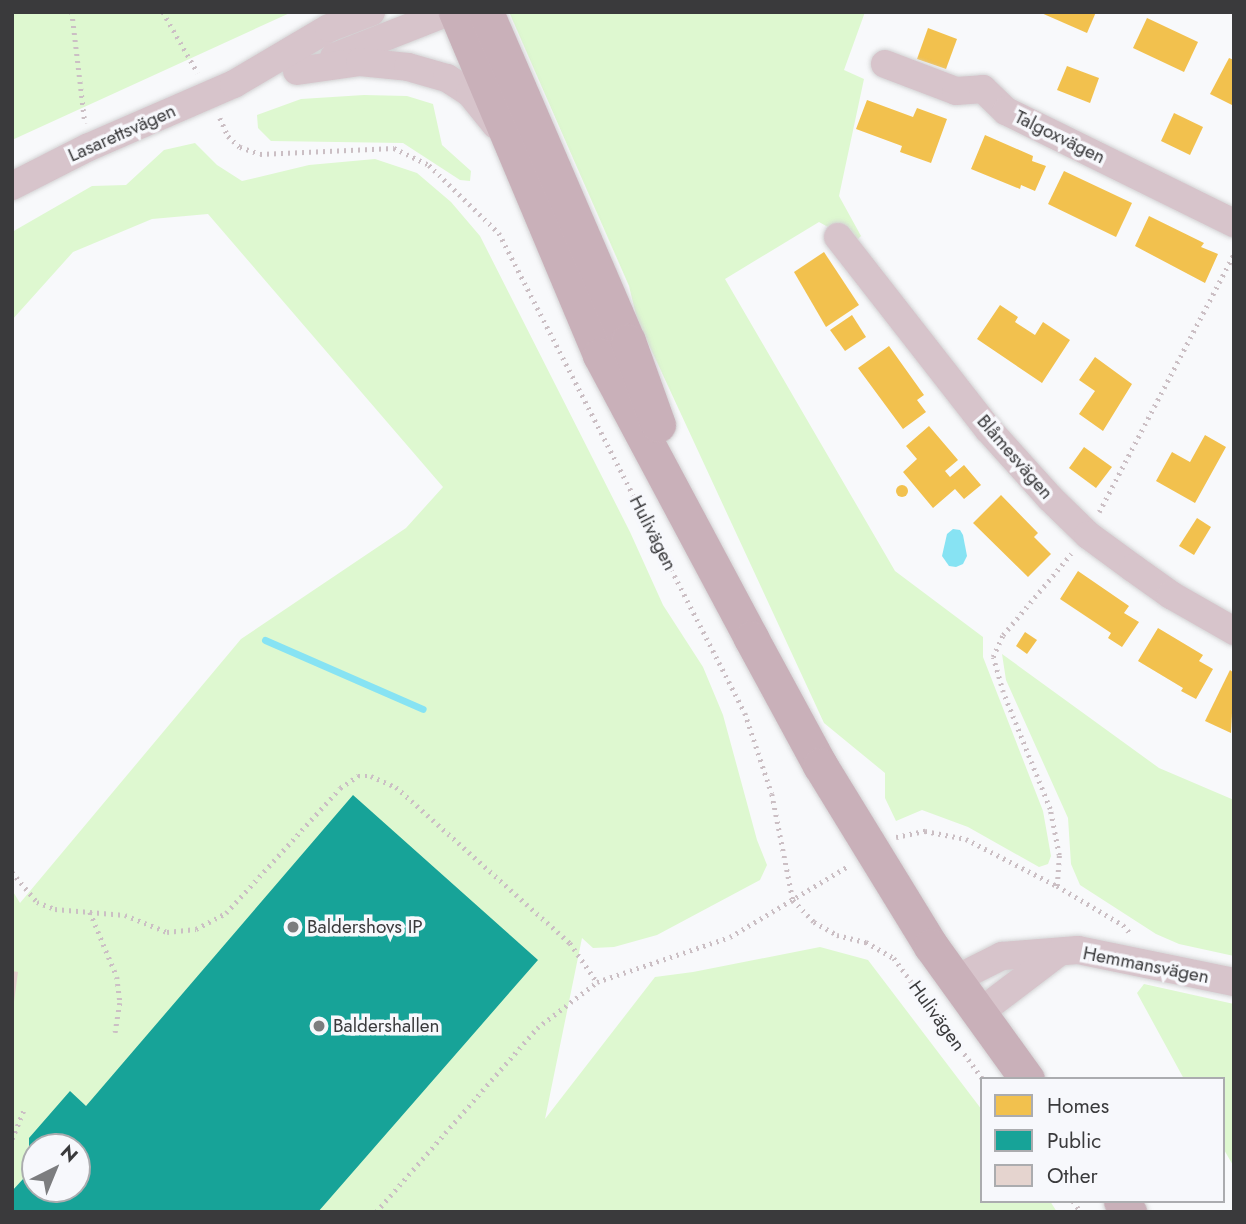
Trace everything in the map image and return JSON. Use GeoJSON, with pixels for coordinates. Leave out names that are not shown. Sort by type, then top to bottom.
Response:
{"type":"FeatureCollection","features":[{"type":"Feature","properties":{"kind":"main road","name":"Hulivägen"},"geometry":{"type":"LineString","coordinates":[[456,12],[600,355],[820,765],[954,980],[1026,1077]]}},
{"type":"Feature","properties":{"kind":"main road","name":"Hulivägen"},"geometry":{"type":"LineString","coordinates":[[486,12],[628,341],[694,527]]}},
{"type":"Feature","properties":{"kind":"street","name":"Lasarettsvägen"},"geometry":{"type":"LineString","coordinates":[[12,186],[89,147],[234,84],[337,20],[371,12]]}},
{"type":"Feature","properties":{"kind":"street","name":"Lasarettsvägen"},"geometry":{"type":"LineString","coordinates":[[234,84],[297,71],[447,12]]}},
{"type":"Feature","properties":{"kind":"street"},"geometry":{"type":"LineString","coordinates":[[297,71],[360,62],[408,67],[447,78],[470,93],[508,139]]}},
{"type":"Feature","properties":{"kind":"street","name":"Talgoxvägen"},"geometry":{"type":"LineString","coordinates":[[885,64],[956,90],[983,89],[1006,111],[1234,223]]}},
{"type":"Feature","properties":{"kind":"street","name":"Blåmesvägen"},"geometry":{"type":"LineString","coordinates":[[838,237],[922,340],[1013,459],[1088,535],[1171,595],[1234,631]]}},
{"type":"Feature","properties":{"kind":"street","name":"Hemmansvägen"},"geometry":{"type":"LineString","coordinates":[[954,980],[1002,956],[1078,950],[1234,982]]}},
{"type":"Feature","properties":{"kind":"street","name":"Hemmansvägen"},"geometry":{"type":"LineString","coordinates":[[979,1013],[1058,953]]}},
{"type":"Feature","properties":{"kind":"path"},"geometry":{"type":"LineString","coordinates":[[72,12],[89,147]]}},
{"type":"Feature","properties":{"kind":"path"},"geometry":{"type":"LineString","coordinates":[[163,12],[200,77]]}},
{"type":"Feature","properties":{"kind":"path","name":"Hulivägen"},"geometry":{"type":"LineString","coordinates":[[219,118],[228,136],[240,147],[260,154],[394,148],[429,165],[499,233],[745,713],[772,794],[793,900],[814,922],[894,958],[982,1077]]}},
{"type":"Feature","properties":{"kind":"path"},"geometry":{"type":"LineString","coordinates":[[12,872],[37,902],[55,909],[125,915],[167,932],[196,929],[226,913],[340,788],[358,776],[371,776],[396,787],[570,943],[597,982]]}},
{"type":"Feature","properties":{"kind":"path"},"geometry":{"type":"LineString","coordinates":[[892,838],[925,831],[966,839],[1057,886],[1123,925],[1134,937]]}},
{"type":"Feature","properties":{"kind":"path"},"geometry":{"type":"LineString","coordinates":[[376,1212],[537,1028],[597,982],[730,937],[855,862]]}},
{"type":"Feature","properties":{"kind":"path"},"geometry":{"type":"LineString","coordinates":[[90,912],[117,977],[120,1003],[115,1033]]}},
{"type":"Feature","properties":{"kind":"path"},"geometry":{"type":"LineString","coordinates":[[12,1139],[24,1109]]}},
{"type":"Feature","properties":{"kind":"green space"},"geometry":{"type":"Polygon","coordinates":[[[12,12],[292,12],[12,140],[12,12]]]}},
{"type":"Feature","properties":{"kind":"green space"},"geometry":{"type":"Polygon","coordinates":[[[509,12],[865,12],[844,70],[864,79],[839,196],[861,236],[855,242],[819,222],[725,279],[895,571],[983,637],[983,657],[1043,811],[1051,856],[1048,864],[1039,867],[968,827],[922,810],[896,821],[885,798],[885,773],[824,723],[637,319],[629,286],[509,12]]]}},
{"type":"Feature","properties":{"kind":"green space"},"geometry":{"type":"Polygon","coordinates":[[[364,95],[407,96],[433,104],[442,145],[471,171],[470,181],[460,180],[403,143],[271,141],[258,128],[257,115],[301,99],[364,95]]]}},
{"type":"Feature","properties":{"kind":"green space"},"geometry":{"type":"Polygon","coordinates":[[[195,143],[217,165],[242,181],[309,165],[375,159],[417,173],[451,202],[480,236],[630,532],[663,605],[703,667],[723,715],[757,840],[767,865],[760,880],[657,935],[614,947],[593,948],[582,938],[545,1119],[655,977],[820,947],[868,960],[980,1107],[980,1203],[1051,1203],[1057,1212],[12,1212],[12,890],[20,903],[241,639],[406,528],[443,487],[208,214],[152,219],[73,252],[12,320],[12,232],[92,186],[126,185],[164,150],[195,143]]]}},
{"type":"Feature","properties":{"kind":"green space"},"geometry":{"type":"Polygon","coordinates":[[[1002,654],[1159,768],[1234,800],[1234,956],[1179,944],[1156,934],[1080,885],[1071,864],[1068,818],[1006,680],[1002,654]]]}},
{"type":"Feature","properties":{"kind":"green space"},"geometry":{"type":"Polygon","coordinates":[[[1144,984],[1234,1004],[1234,1167],[1225,1151],[1225,1077],[1183,1077],[1137,993],[1144,984]]]}},
{"type":"Feature","properties":{"kind":"water"},"geometry":{"type":"Polygon","coordinates":[[[953,529],[960,530],[963,535],[967,556],[963,564],[956,567],[949,566],[942,556],[947,534],[953,529]]]}},
{"type":"Feature","properties":{"kind":"building: Homes"},"geometry":{"type":"Polygon","coordinates":[[[1039,12],[1096,12],[1087,33],[1039,12]]]}},
{"type":"Feature","properties":{"kind":"building: Homes"},"geometry":{"type":"Polygon","coordinates":[[[1147,18],[1198,42],[1184,72],[1133,48],[1147,18]]]}},
{"type":"Feature","properties":{"kind":"building: Homes"},"geometry":{"type":"Polygon","coordinates":[[[928,28],[957,39],[946,69],[917,59],[928,28]]]}},
{"type":"Feature","properties":{"kind":"building: Homes"},"geometry":{"type":"Polygon","coordinates":[[[1229,58],[1234,60],[1234,106],[1210,94],[1229,58]]]}},
{"type":"Feature","properties":{"kind":"building: Homes"},"geometry":{"type":"Polygon","coordinates":[[[1067,66],[1099,78],[1090,103],[1057,90],[1067,66]]]}},
{"type":"Feature","properties":{"kind":"building: Homes"},"geometry":{"type":"Polygon","coordinates":[[[867,100],[913,117],[917,108],[947,119],[931,163],[900,152],[902,146],[856,129],[867,100]]]}},
{"type":"Feature","properties":{"kind":"building: Homes"},"geometry":{"type":"Polygon","coordinates":[[[1174,113],[1203,127],[1190,155],[1161,141],[1174,113]]]}},
{"type":"Feature","properties":{"kind":"building: Homes"},"geometry":{"type":"Polygon","coordinates":[[[985,135],[1033,156],[1032,161],[1046,166],[1035,191],[1021,185],[1020,189],[971,169],[985,135]]]}},
{"type":"Feature","properties":{"kind":"building: Homes"},"geometry":{"type":"Polygon","coordinates":[[[1064,171],[1132,203],[1116,237],[1048,204],[1064,171]]]}},
{"type":"Feature","properties":{"kind":"building: Homes"},"geometry":{"type":"Polygon","coordinates":[[[1149,216],[1204,243],[1201,247],[1218,254],[1205,283],[1135,246],[1149,216]]]}},
{"type":"Feature","properties":{"kind":"building: Homes"},"geometry":{"type":"Polygon","coordinates":[[[824,252],[859,305],[826,327],[794,272],[824,252]]]}},
{"type":"Feature","properties":{"kind":"building: Homes"},"geometry":{"type":"Polygon","coordinates":[[[1000,305],[1018,317],[1015,322],[1035,335],[1043,322],[1070,340],[1042,383],[977,339],[1000,305]]]}},
{"type":"Feature","properties":{"kind":"building: Homes"},"geometry":{"type":"Polygon","coordinates":[[[852,315],[866,337],[845,351],[830,330],[852,315]]]}},
{"type":"Feature","properties":{"kind":"building: Homes"},"geometry":{"type":"Polygon","coordinates":[[[889,346],[924,395],[917,400],[926,412],[903,429],[858,368],[889,346]]]}},
{"type":"Feature","properties":{"kind":"building: Homes"},"geometry":{"type":"Polygon","coordinates":[[[1095,357],[1132,384],[1103,431],[1079,414],[1095,391],[1079,380],[1095,357]]]}},
{"type":"Feature","properties":{"kind":"building: Homes"},"geometry":{"type":"Polygon","coordinates":[[[929,426],[958,460],[945,471],[950,477],[964,465],[981,485],[964,499],[955,489],[933,508],[903,472],[917,459],[906,446],[929,426]]]}},
{"type":"Feature","properties":{"kind":"building: Homes"},"geometry":{"type":"Polygon","coordinates":[[[1205,435],[1226,447],[1195,503],[1156,481],[1172,452],[1190,462],[1205,435]]]}},
{"type":"Feature","properties":{"kind":"building: Homes"},"geometry":{"type":"Polygon","coordinates":[[[1084,447],[1112,467],[1096,488],[1069,468],[1084,447]]]}},
{"type":"Feature","properties":{"kind":"building: Homes"},"geometry":{"type":"Polygon","coordinates":[[[902,485],[908,491],[902,497],[896,491],[902,485]]]}},
{"type":"Feature","properties":{"kind":"building: Homes"},"geometry":{"type":"Polygon","coordinates":[[[1001,495],[1038,533],[1034,537],[1051,554],[1028,577],[973,523],[1001,495]]]}},
{"type":"Feature","properties":{"kind":"building: Homes"},"geometry":{"type":"Polygon","coordinates":[[[1197,518],[1211,527],[1194,555],[1179,546],[1197,518]]]}},
{"type":"Feature","properties":{"kind":"building: Homes"},"geometry":{"type":"Polygon","coordinates":[[[1078,571],[1129,606],[1124,613],[1139,622],[1122,647],[1108,638],[1111,633],[1060,599],[1078,571]]]}},
{"type":"Feature","properties":{"kind":"building: Homes"},"geometry":{"type":"Polygon","coordinates":[[[1158,628],[1203,655],[1199,661],[1213,669],[1196,699],[1138,661],[1158,628]]]}},
{"type":"Feature","properties":{"kind":"building: Homes"},"geometry":{"type":"Polygon","coordinates":[[[1025,632],[1037,640],[1027,654],[1016,646],[1025,632]]]}},
{"type":"Feature","properties":{"kind":"building: Homes"},"geometry":{"type":"Polygon","coordinates":[[[1230,670],[1234,673],[1231,733],[1205,721],[1230,670]]]}},
{"type":"Feature","properties":{"kind":"building: Public","name":"Baldershallen"},"geometry":{"type":"Polygon","coordinates":[[[353,795],[538,960],[318,1212],[12,1212],[12,1191],[21,1181],[21,1203],[91,1203],[91,1133],[33,1133],[70,1091],[86,1106],[353,795]]]}},
{"type":"Feature","properties":{"kind":"building: Other"},"geometry":{"type":"Polygon","coordinates":[[[12,971],[18,972],[14,1002],[12,1002],[12,971]]]}},
{"type":"Feature","properties":{"kind":"waterway"},"geometry":{"type":"LineString","coordinates":[[265,640],[423,709]]}},
{"type":"Feature","properties":{"kind":"place","name":"Baldershovs IP"},"geometry":{"type":"Point","coordinates":[293,927]}},
{"type":"Feature","properties":{"kind":"place","name":"Baldershallen"},"geometry":{"type":"Point","coordinates":[319,1026]}}]}
